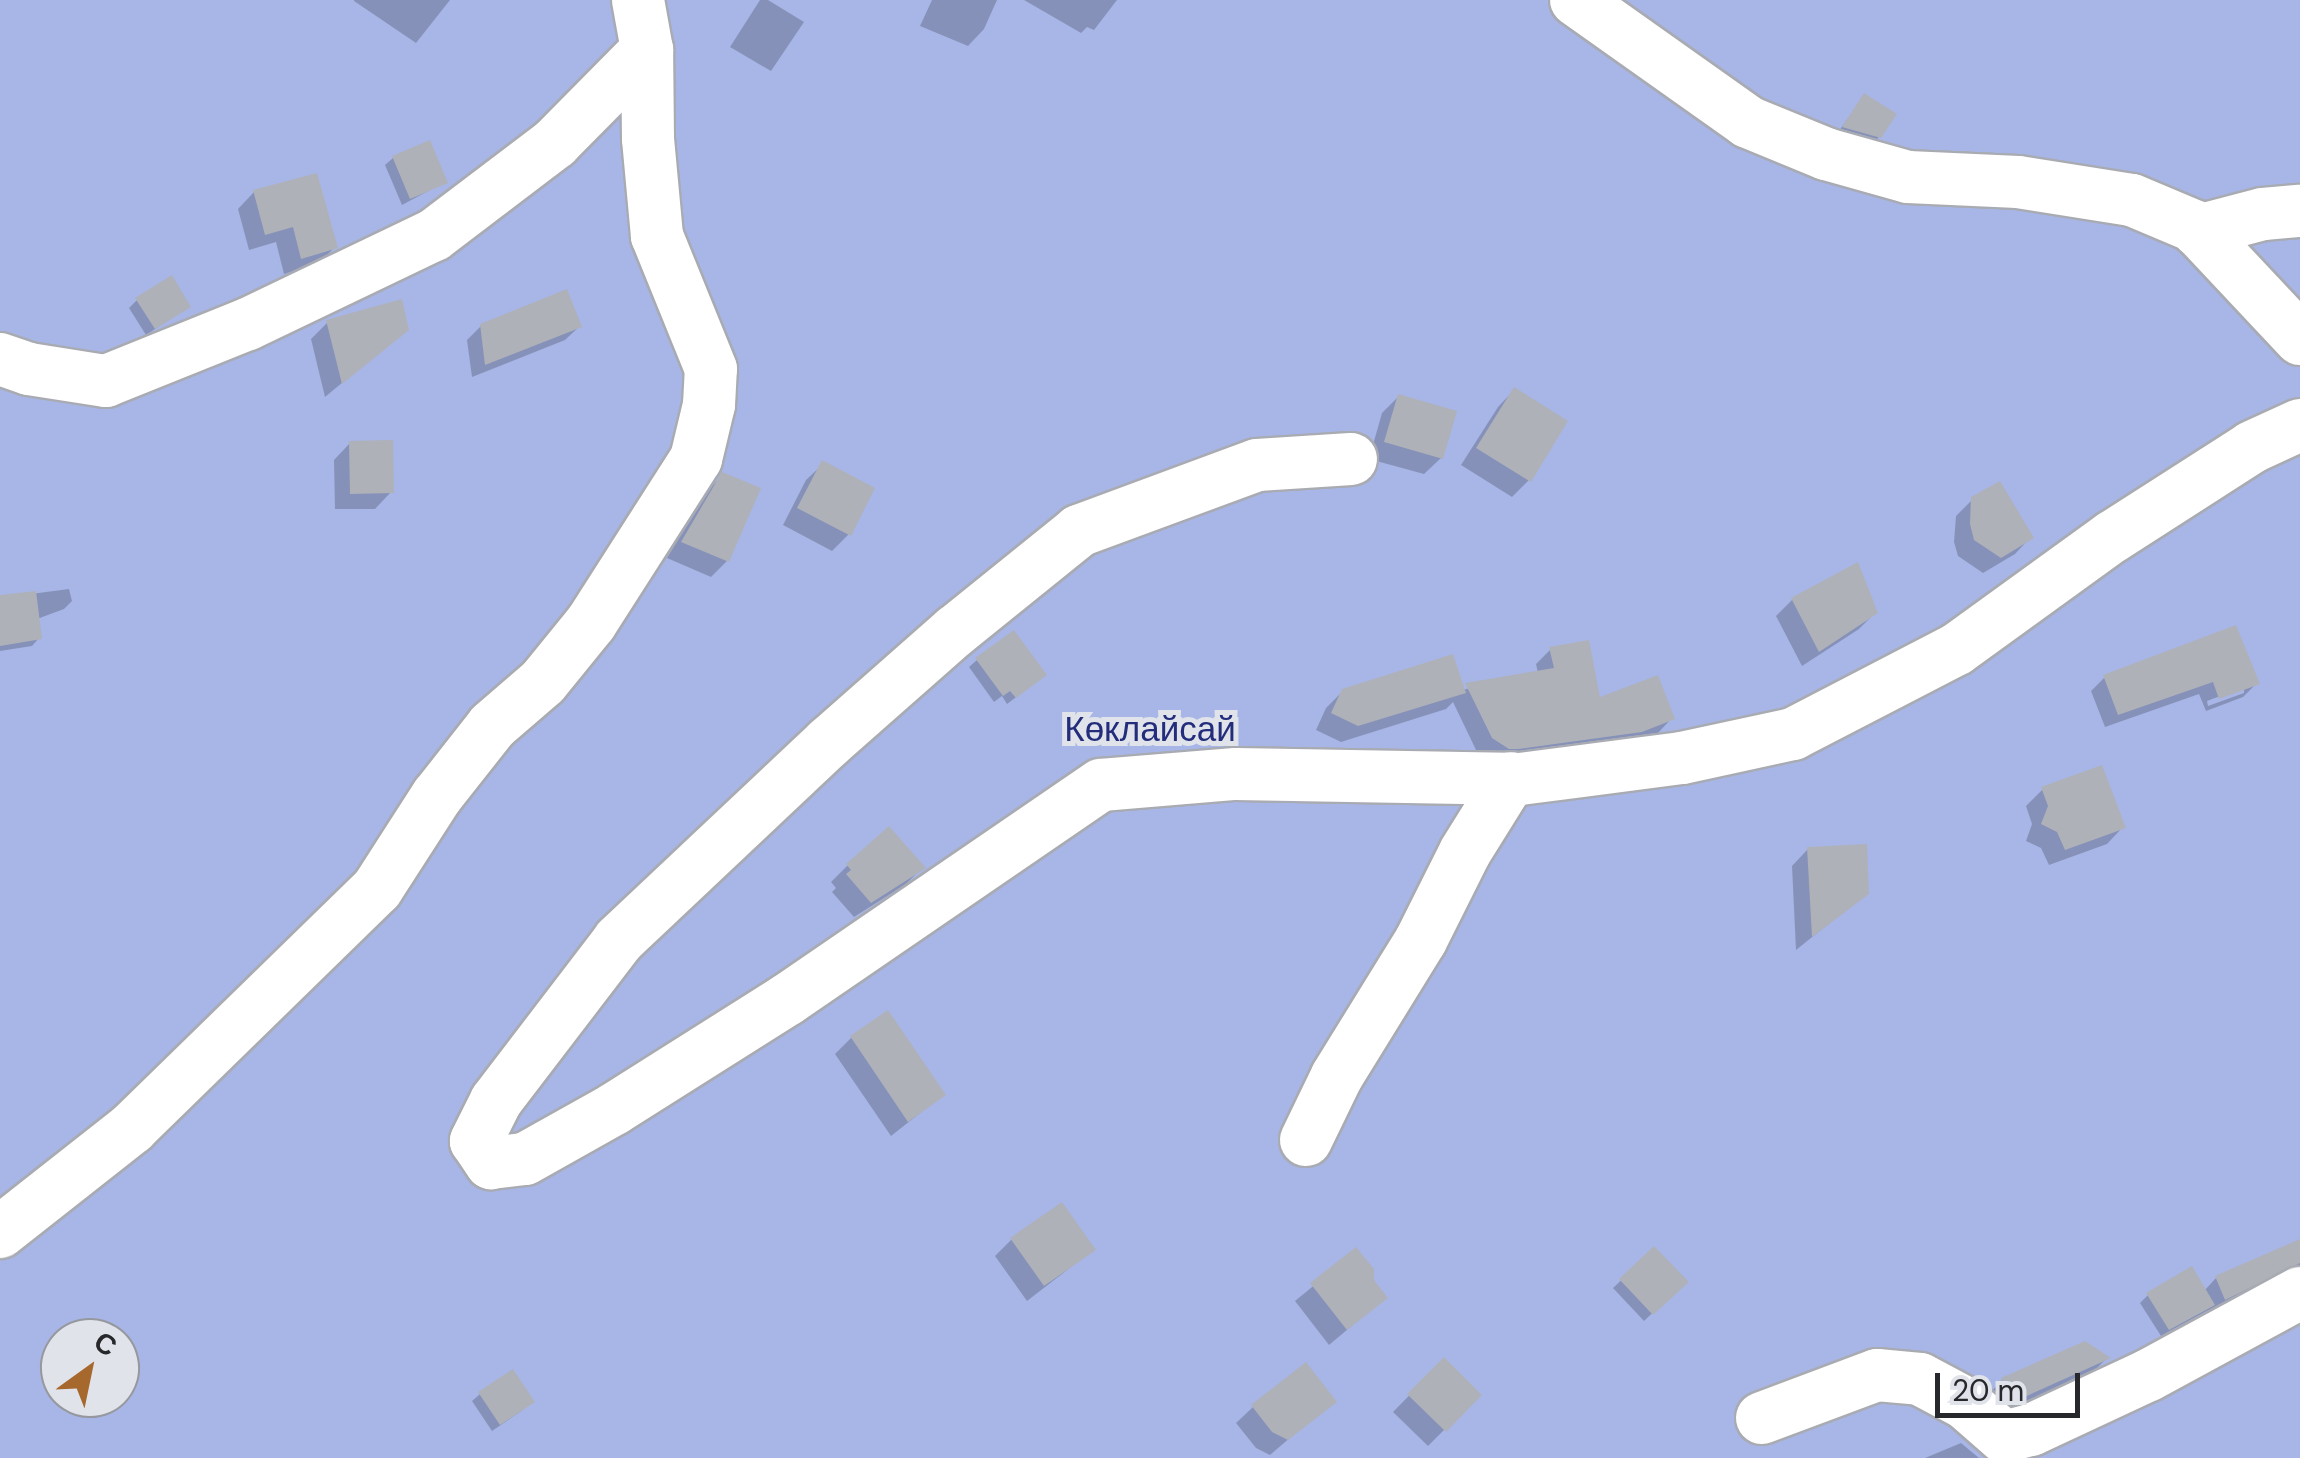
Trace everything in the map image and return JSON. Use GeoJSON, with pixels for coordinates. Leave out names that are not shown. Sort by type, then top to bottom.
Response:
{"type":"FeatureCollection","features":[{"type":"Feature","properties":{"kind":"street"},"geometry":{"type":"LineString","coordinates":[[1576,0],[1748,122],[1826,154],[1908,176],[2018,182],[2132,200],[2198,230],[2300,339]]}},
{"type":"Feature","properties":{"kind":"street"},"geometry":{"type":"LineString","coordinates":[[0,359],[29,369],[106,381],[248,324],[434,234],[555,143],[642,25]]}},
{"type":"Feature","properties":{"kind":"street"},"geometry":{"type":"LineString","coordinates":[[0,1232],[132,1128],[377,888],[437,796],[492,726],[543,682],[592,623],[696,459],[709,405],[711,369],[658,236],[642,25]]}},
{"type":"Feature","properties":{"kind":"street"},"geometry":{"type":"LineString","coordinates":[[2198,230],[2263,214],[2300,211]]}},
{"type":"Feature","properties":{"kind":"street"},"geometry":{"type":"LineString","coordinates":[[1351,459],[1257,464],[1079,530],[829,742],[619,940],[496,1101],[476,1142],[492,1163],[525,1160],[614,1109],[788,999],[1101,785],[1236,774],[1511,778],[1682,758],[1793,734],[1958,649],[2112,537],[2252,447],[2300,425]]}},
{"type":"Feature","properties":{"kind":"street"},"geometry":{"type":"LineString","coordinates":[[1306,1140],[1337,1076],[1421,940],[1465,852],[1511,778]]}},
{"type":"Feature","properties":{"kind":"street"},"geometry":{"type":"LineString","coordinates":[[1762,1418],[1877,1375],[1920,1379],[1966,1402],[2004,1437],[2031,1430],[2149,1375],[2300,1294]]}},
{"type":"Feature","properties":{"kind":"green space","name":"Көклайсай"},"geometry":{"type":"Polygon","coordinates":[[[0,0],[2300,0],[2300,1458],[0,1458],[0,0]]]}},
{"type":"Feature","properties":{"kind":"building"},"geometry":{"type":"Polygon","coordinates":[[[1864,93],[1897,114],[1881,138],[1842,127],[1864,93]]]}},
{"type":"Feature","properties":{"kind":"building"},"geometry":{"type":"Polygon","coordinates":[[[430,140],[448,183],[410,199],[392,156],[430,140]]]}},
{"type":"Feature","properties":{"kind":"building"},"geometry":{"type":"Polygon","coordinates":[[[317,173],[338,248],[301,259],[293,227],[265,235],[253,190],[317,173]]]}},
{"type":"Feature","properties":{"kind":"building"},"geometry":{"type":"Polygon","coordinates":[[[172,275],[191,307],[155,329],[135,298],[172,275]]]}},
{"type":"Feature","properties":{"kind":"building"},"geometry":{"type":"Polygon","coordinates":[[[567,289],[582,327],[485,365],[480,324],[567,289]]]}},
{"type":"Feature","properties":{"kind":"building"},"geometry":{"type":"Polygon","coordinates":[[[402,299],[409,330],[342,384],[326,320],[402,299]]]}},
{"type":"Feature","properties":{"kind":"building"},"geometry":{"type":"Polygon","coordinates":[[[1514,387],[1568,421],[1531,482],[1476,448],[1514,387]]]}},
{"type":"Feature","properties":{"kind":"building"},"geometry":{"type":"Polygon","coordinates":[[[1398,394],[1457,411],[1443,459],[1384,442],[1398,394]]]}},
{"type":"Feature","properties":{"kind":"building"},"geometry":{"type":"Polygon","coordinates":[[[393,440],[394,493],[350,494],[349,441],[393,440]]]}},
{"type":"Feature","properties":{"kind":"building"},"geometry":{"type":"Polygon","coordinates":[[[822,460],[875,488],[851,536],[797,508],[822,460]]]}},
{"type":"Feature","properties":{"kind":"building"},"geometry":{"type":"Polygon","coordinates":[[[722,472],[761,488],[729,562],[681,542],[722,472]]]}},
{"type":"Feature","properties":{"kind":"building"},"geometry":{"type":"Polygon","coordinates":[[[2000,481],[2034,538],[2001,558],[1974,540],[1970,524],[1971,497],[2000,481]]]}},
{"type":"Feature","properties":{"kind":"building"},"geometry":{"type":"Polygon","coordinates":[[[1858,562],[1878,613],[1819,652],[1791,598],[1858,562]]]}},
{"type":"Feature","properties":{"kind":"building"},"geometry":{"type":"Polygon","coordinates":[[[36,591],[42,639],[0,646],[0,595],[36,591]]]}},
{"type":"Feature","properties":{"kind":"building"},"geometry":{"type":"Polygon","coordinates":[[[2236,625],[2260,684],[2219,699],[2213,682],[2118,715],[2103,675],[2236,625]]]}},
{"type":"Feature","properties":{"kind":"building"},"geometry":{"type":"Polygon","coordinates":[[[1014,630],[1047,675],[1016,698],[1010,691],[1003,696],[975,658],[1014,630]]]}},
{"type":"Feature","properties":{"kind":"building"},"geometry":{"type":"Polygon","coordinates":[[[1589,640],[1600,697],[1658,675],[1675,719],[1642,732],[1518,749],[1509,749],[1492,738],[1465,683],[1554,668],[1549,647],[1589,640]]]}},
{"type":"Feature","properties":{"kind":"building"},"geometry":{"type":"Polygon","coordinates":[[[1453,654],[1466,693],[1358,726],[1331,713],[1342,689],[1453,654]]]}},
{"type":"Feature","properties":{"kind":"building"},"geometry":{"type":"Polygon","coordinates":[[[2102,765],[2126,828],[2065,850],[2057,832],[2041,824],[2048,806],[2041,787],[2102,765]]]}},
{"type":"Feature","properties":{"kind":"building"},"geometry":{"type":"Polygon","coordinates":[[[889,826],[926,868],[871,903],[846,874],[851,870],[846,864],[889,826]]]}},
{"type":"Feature","properties":{"kind":"building"},"geometry":{"type":"Polygon","coordinates":[[[1867,844],[1869,894],[1812,937],[1807,847],[1867,844]]]}},
{"type":"Feature","properties":{"kind":"building"},"geometry":{"type":"Polygon","coordinates":[[[888,1010],[946,1095],[908,1122],[850,1036],[888,1010]]]}},
{"type":"Feature","properties":{"kind":"building"},"geometry":{"type":"Polygon","coordinates":[[[1062,1202],[1096,1250],[1044,1286],[1010,1238],[1062,1202]]]}},
{"type":"Feature","properties":{"kind":"building"},"geometry":{"type":"Polygon","coordinates":[[[2300,1239],[2300,1263],[2225,1300],[2215,1276],[2300,1239]]]}},
{"type":"Feature","properties":{"kind":"building"},"geometry":{"type":"Polygon","coordinates":[[[1654,1246],[1689,1282],[1653,1315],[1619,1279],[1654,1246]]]}},
{"type":"Feature","properties":{"kind":"building"},"geometry":{"type":"Polygon","coordinates":[[[1356,1247],[1374,1269],[1374,1280],[1388,1298],[1347,1330],[1310,1283],[1356,1247]]]}},
{"type":"Feature","properties":{"kind":"building"},"geometry":{"type":"Polygon","coordinates":[[[2192,1266],[2215,1305],[2169,1330],[2146,1293],[2192,1266]]]}},
{"type":"Feature","properties":{"kind":"building"},"geometry":{"type":"Polygon","coordinates":[[[2085,1341],[2111,1358],[2011,1403],[2001,1378],[2085,1341]]]}},
{"type":"Feature","properties":{"kind":"building"},"geometry":{"type":"Polygon","coordinates":[[[1444,1357],[1482,1395],[1446,1432],[1407,1394],[1444,1357]]]}},
{"type":"Feature","properties":{"kind":"building"},"geometry":{"type":"Polygon","coordinates":[[[1306,1362],[1337,1402],[1288,1440],[1272,1432],[1251,1405],[1306,1362]]]}},
{"type":"Feature","properties":{"kind":"building"},"geometry":{"type":"Polygon","coordinates":[[[513,1369],[535,1402],[500,1425],[478,1392],[513,1369]]]}}]}
